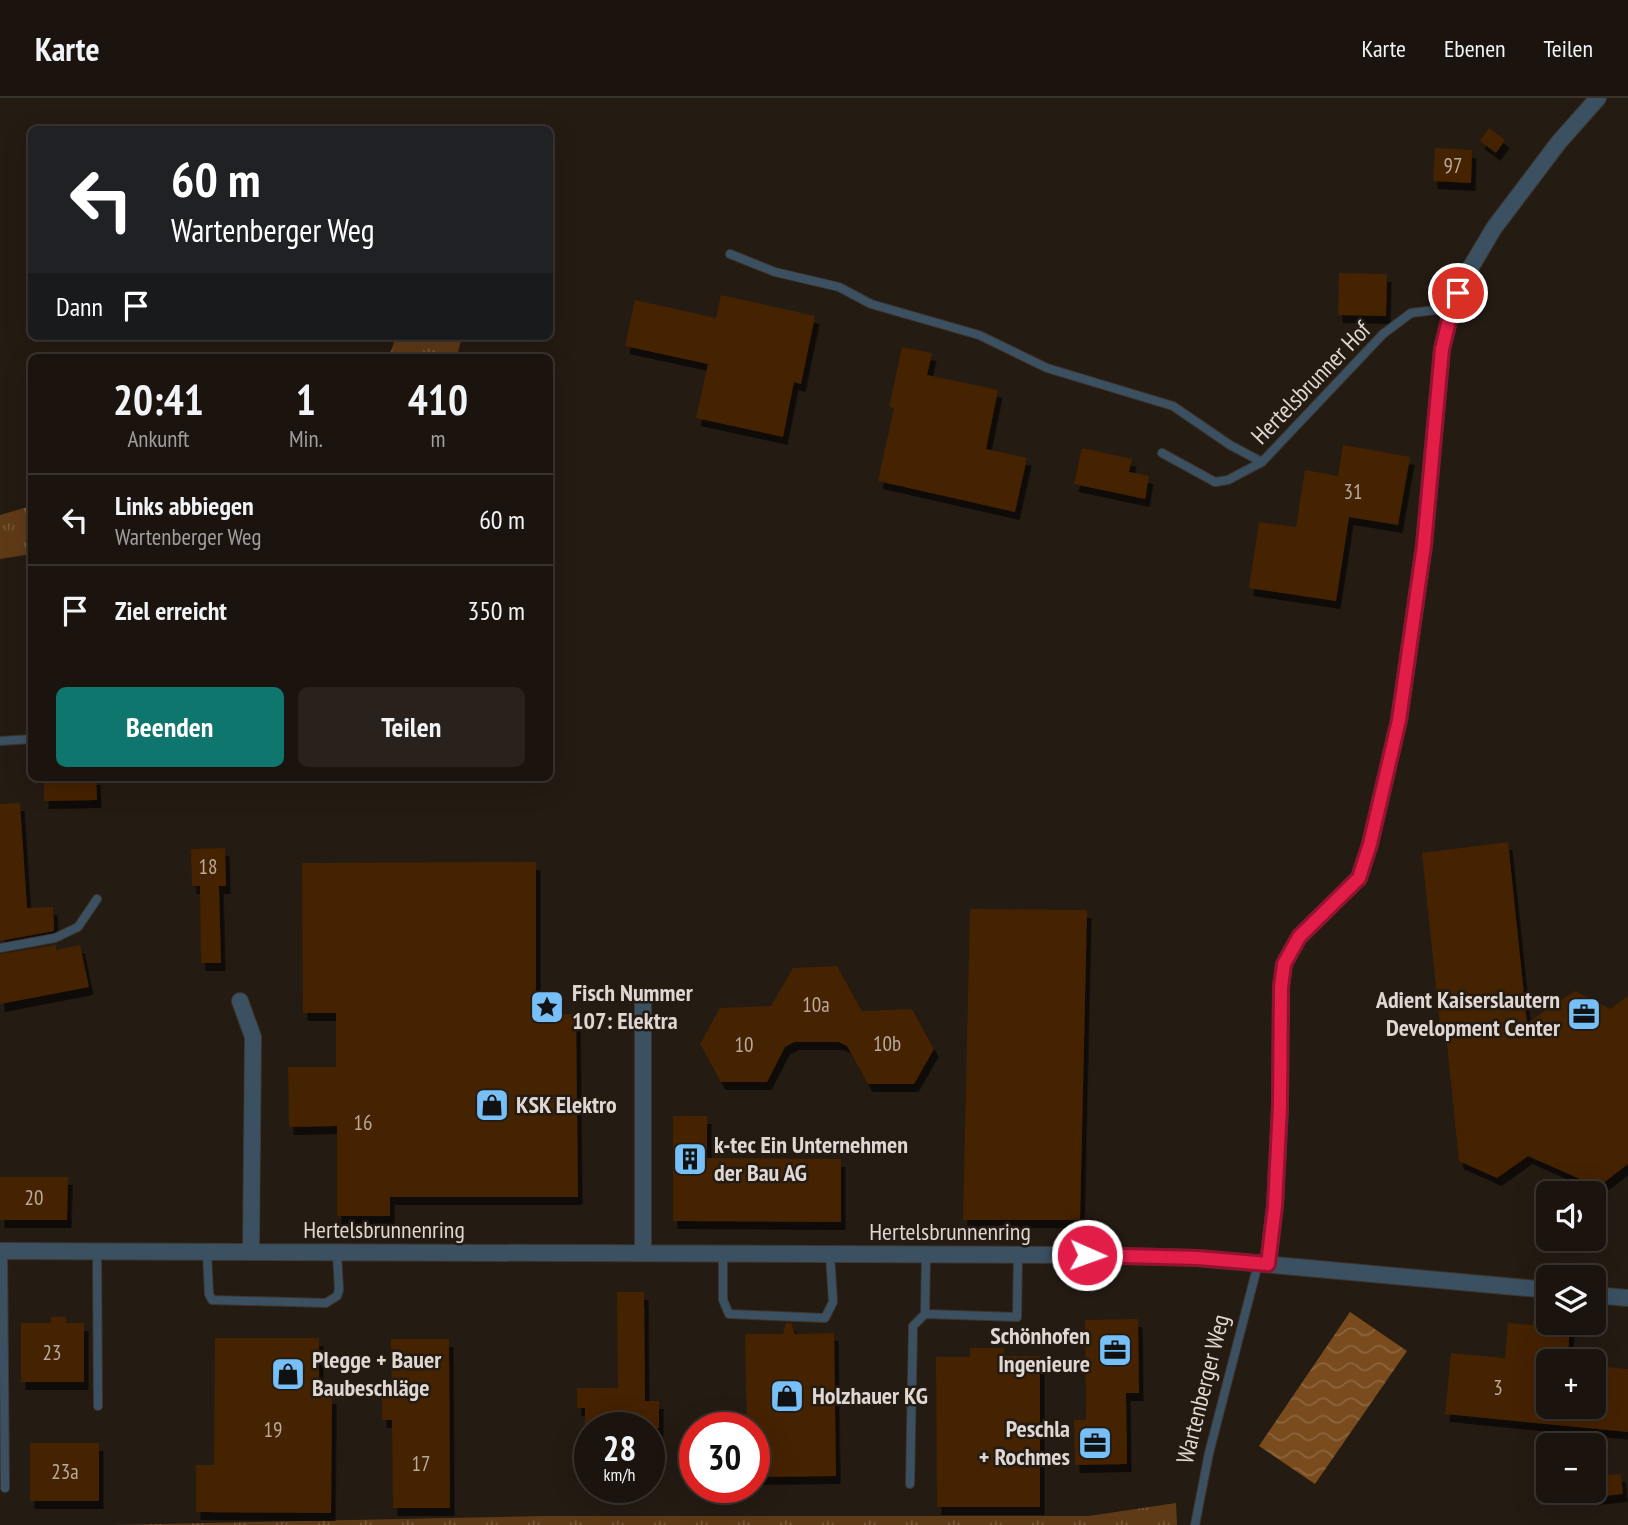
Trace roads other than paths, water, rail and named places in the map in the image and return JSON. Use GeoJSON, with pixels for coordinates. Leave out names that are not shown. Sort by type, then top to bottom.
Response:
{"type":"FeatureCollection","features":[{"type":"Feature","properties":{"kind":"street","name":"Wartenberger Weg"},"geometry":{"type":"LineString","coordinates":[[1263,1264],[1275,1206],[1281,1093],[1281,987],[1284,964],[1299,937],[1359,878],[1370,844],[1399,720],[1424,545],[1442,349],[1452,308],[1465,277],[1494,228],[1522,189],[1598,98]]}},
{"type":"Feature","properties":{"kind":"street"},"geometry":{"type":"LineString","coordinates":[[240,1001],[253,1037],[251,1252]]}},
{"type":"Feature","properties":{"kind":"street"},"geometry":{"type":"LineString","coordinates":[[643,1004],[643,1253]]}},
{"type":"Feature","properties":{"kind":"street","name":"Hertelsbrunnenring"},"geometry":{"type":"LineString","coordinates":[[2,1251],[926,1254],[1198,1258],[1536,1289]]}},
{"type":"Feature","properties":{"kind":"street"},"geometry":{"type":"LineString","coordinates":[[1606,1296],[1628,1298]]}},
{"type":"Feature","properties":{"kind":"lane"},"geometry":{"type":"LineString","coordinates":[[730,254],[775,272],[839,287],[871,304],[979,335],[1047,368],[1173,406],[1230,445],[1262,462]]}},
{"type":"Feature","properties":{"kind":"lane","name":"Hertelsbrunner Hof"},"geometry":{"type":"LineString","coordinates":[[1162,453],[1215,482],[1228,480],[1262,462],[1383,334],[1411,313],[1452,308]]}},
{"type":"Feature","properties":{"kind":"lane"},"geometry":{"type":"LineString","coordinates":[[0,741],[28,739]]}},
{"type":"Feature","properties":{"kind":"lane"},"geometry":{"type":"LineString","coordinates":[[0,948],[55,938],[78,927],[97,899]]}},
{"type":"Feature","properties":{"kind":"lane"},"geometry":{"type":"LineString","coordinates":[[2,1251],[5,1488]]}},
{"type":"Feature","properties":{"kind":"lane"},"geometry":{"type":"LineString","coordinates":[[97,1251],[98,1406]]}},
{"type":"Feature","properties":{"kind":"lane"},"geometry":{"type":"LineString","coordinates":[[207,1252],[209,1294],[212,1300],[326,1303],[337,1296],[339,1290],[337,1252]]}},
{"type":"Feature","properties":{"kind":"lane"},"geometry":{"type":"LineString","coordinates":[[723,1253],[723,1300],[729,1314],[825,1318],[833,1302],[830,1254]]}},
{"type":"Feature","properties":{"kind":"lane"},"geometry":{"type":"LineString","coordinates":[[910,1484],[913,1326],[925,1314],[926,1254]]}},
{"type":"Feature","properties":{"kind":"lane"},"geometry":{"type":"LineString","coordinates":[[925,1314],[1017,1317],[1018,1255]]}},
{"type":"Feature","properties":{"kind":"lane","name":"Wartenberger Weg"},"geometry":{"type":"LineString","coordinates":[[1195,1525],[1209,1453],[1263,1264]]}},
{"type":"Feature","properties":{"kind":"water"},"geometry":{"type":"Polygon","coordinates":[[[1350,1312],[1407,1351],[1315,1484],[1259,1446],[1350,1312]]]}},
{"type":"Feature","properties":{"kind":"place","name":"Fisch Nummer 107: Elektra"},"geometry":{"type":"Point","coordinates":[547,1007]}},
{"type":"Feature","properties":{"kind":"place","name":"Adient Kaiserslautern Development Center"},"geometry":{"type":"Point","coordinates":[1584,1014]}},
{"type":"Feature","properties":{"kind":"place","name":"KSK Elektro"},"geometry":{"type":"Point","coordinates":[492,1105]}},
{"type":"Feature","properties":{"kind":"place","name":"k-tec Ein Unternehmen der Bau AG"},"geometry":{"type":"Point","coordinates":[690,1159]}},
{"type":"Feature","properties":{"kind":"place","name":"Schönhofen Ingenieure"},"geometry":{"type":"Point","coordinates":[1115,1350]}},
{"type":"Feature","properties":{"kind":"place","name":"Plegge + Bauer Baubeschläge"},"geometry":{"type":"Point","coordinates":[288,1374]}},
{"type":"Feature","properties":{"kind":"place","name":"Holzhauer KG"},"geometry":{"type":"Point","coordinates":[787,1396]}},
{"type":"Feature","properties":{"kind":"place","name":"Peschla + Rochmes"},"geometry":{"type":"Point","coordinates":[1095,1443]}}]}
